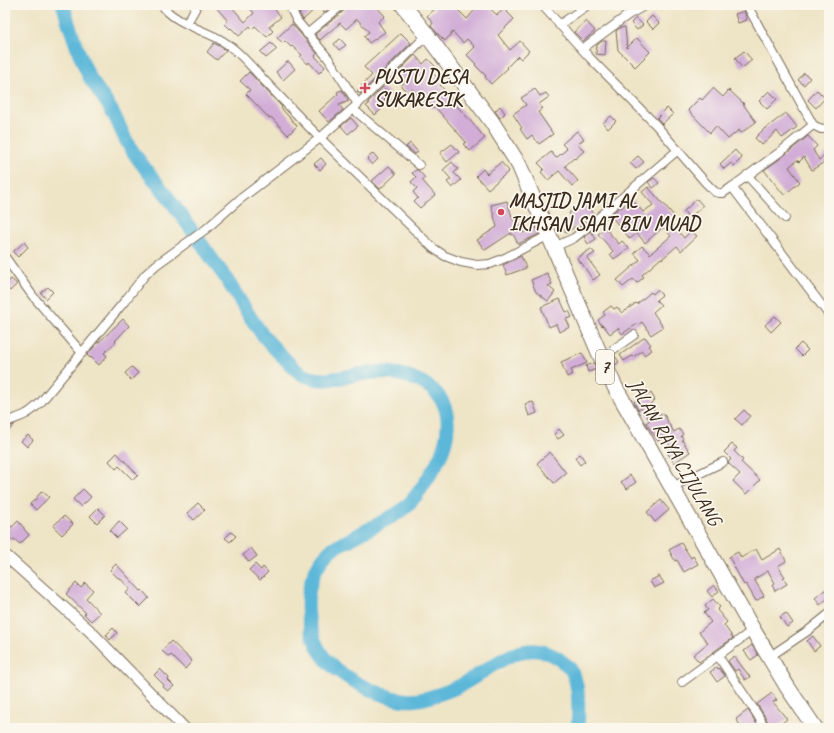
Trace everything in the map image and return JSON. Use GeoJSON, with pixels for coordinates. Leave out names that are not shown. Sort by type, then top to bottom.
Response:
{"type":"FeatureCollection","features":[{"type":"Feature","properties":{"kind":"highway","name":"JALAN RAYA CIJULANG"},"geometry":{"type":"LineString","coordinates":[[403,5],[501,135],[519,165],[615,388],[753,630],[788,688],[815,728]]}},
{"type":"Feature","properties":{"kind":"street"},"geometry":{"type":"LineString","coordinates":[[162,5],[172,16],[219,39],[237,52],[320,138],[433,248],[445,256],[461,262],[477,265],[490,264],[551,241],[574,238],[595,222],[678,150]]}},
{"type":"Feature","properties":{"kind":"street"},"geometry":{"type":"LineString","coordinates":[[187,24],[196,9],[196,5]]}},
{"type":"Feature","properties":{"kind":"street"},"geometry":{"type":"LineString","coordinates":[[289,5],[297,21],[328,58],[356,107],[419,164]]}},
{"type":"Feature","properties":{"kind":"street"},"geometry":{"type":"LineString","coordinates":[[307,34],[342,5]]}},
{"type":"Feature","properties":{"kind":"street"},"geometry":{"type":"LineString","coordinates":[[542,5],[559,25],[656,125],[715,192],[723,193],[732,187],[813,125]]}},
{"type":"Feature","properties":{"kind":"street"},"geometry":{"type":"LineString","coordinates":[[559,25],[588,5]]}},
{"type":"Feature","properties":{"kind":"street"},"geometry":{"type":"LineString","coordinates":[[582,49],[628,15],[646,5]]}},
{"type":"Feature","properties":{"kind":"street"},"geometry":{"type":"LineString","coordinates":[[747,5],[813,125],[821,129],[829,128]]}},
{"type":"Feature","properties":{"kind":"street"},"geometry":{"type":"LineString","coordinates":[[5,423],[11,419],[26,414],[41,402],[124,302],[145,274],[206,229],[239,200],[320,138],[356,107],[427,35]]}},
{"type":"Feature","properties":{"kind":"street"},"geometry":{"type":"LineString","coordinates":[[747,175],[784,218]]}},
{"type":"Feature","properties":{"kind":"street"},"geometry":{"type":"LineString","coordinates":[[732,187],[829,315]]}},
{"type":"Feature","properties":{"kind":"street"},"geometry":{"type":"LineString","coordinates":[[5,257],[32,295],[82,353]]}},
{"type":"Feature","properties":{"kind":"street"},"geometry":{"type":"LineString","coordinates":[[601,358],[634,335]]}},
{"type":"Feature","properties":{"kind":"street"},"geometry":{"type":"LineString","coordinates":[[672,487],[723,462]]}},
{"type":"Feature","properties":{"kind":"street"},"geometry":{"type":"LineString","coordinates":[[5,555],[90,631],[184,728]]}},
{"type":"Feature","properties":{"kind":"street"},"geometry":{"type":"LineString","coordinates":[[769,657],[809,630],[829,614]]}},
{"type":"Feature","properties":{"kind":"street"},"geometry":{"type":"LineString","coordinates":[[682,682],[753,630]]}},
{"type":"Feature","properties":{"kind":"street"},"geometry":{"type":"LineString","coordinates":[[718,656],[765,728]]}},
{"type":"Feature","properties":{"kind":"building"},"geometry":{"type":"Polygon","coordinates":[[[214,5],[230,5],[245,22],[254,13],[247,5],[271,5],[281,17],[269,27],[273,31],[267,37],[255,26],[252,29],[250,26],[239,36],[225,24],[228,21],[214,5]]]}},
{"type":"Feature","properties":{"kind":"building"},"geometry":{"type":"Polygon","coordinates":[[[298,5],[333,5],[324,13],[318,6],[303,20],[296,7],[298,5]]]}},
{"type":"Feature","properties":{"kind":"building"},"geometry":{"type":"Polygon","coordinates":[[[347,5],[375,5],[385,16],[378,22],[385,32],[369,43],[364,36],[369,32],[357,19],[346,29],[340,23],[320,40],[315,34],[346,9],[347,5]]]}},
{"type":"Feature","properties":{"kind":"building"},"geometry":{"type":"Polygon","coordinates":[[[431,5],[453,5],[467,19],[479,5],[486,5],[497,15],[504,9],[514,19],[498,35],[510,50],[520,41],[529,51],[521,59],[518,56],[491,84],[485,77],[486,76],[467,55],[475,47],[467,39],[463,43],[453,32],[445,41],[431,26],[433,23],[427,16],[435,9],[431,5]]]}},
{"type":"Feature","properties":{"kind":"building"},"geometry":{"type":"Polygon","coordinates":[[[744,11],[747,20],[738,23],[735,14],[744,11]]]}},
{"type":"Feature","properties":{"kind":"building"},"geometry":{"type":"Polygon","coordinates":[[[652,16],[659,23],[653,29],[646,22],[652,16]]]}},
{"type":"Feature","properties":{"kind":"building"},"geometry":{"type":"Polygon","coordinates":[[[636,18],[643,25],[637,30],[631,23],[636,18]]]}},
{"type":"Feature","properties":{"kind":"building"},"geometry":{"type":"Polygon","coordinates":[[[586,21],[595,31],[583,41],[574,32],[586,21]]]}},
{"type":"Feature","properties":{"kind":"building"},"geometry":{"type":"Polygon","coordinates":[[[292,24],[317,53],[315,56],[325,67],[319,73],[309,62],[308,64],[300,57],[302,55],[292,46],[291,47],[285,41],[283,43],[277,38],[292,24]]]}},
{"type":"Feature","properties":{"kind":"building"},"geometry":{"type":"Polygon","coordinates":[[[625,27],[627,48],[637,38],[650,52],[635,67],[618,50],[616,31],[625,27]]]}},
{"type":"Feature","properties":{"kind":"building"},"geometry":{"type":"Polygon","coordinates":[[[401,33],[411,43],[360,94],[357,91],[372,75],[364,67],[401,33]]]}},
{"type":"Feature","properties":{"kind":"building"},"geometry":{"type":"Polygon","coordinates":[[[340,39],[346,45],[339,50],[334,44],[340,39]]]}},
{"type":"Feature","properties":{"kind":"building"},"geometry":{"type":"Polygon","coordinates":[[[602,41],[606,41],[605,55],[596,54],[597,45],[602,41]]]}},
{"type":"Feature","properties":{"kind":"building"},"geometry":{"type":"Polygon","coordinates":[[[214,43],[226,50],[217,60],[207,52],[214,43]]]}},
{"type":"Feature","properties":{"kind":"building"},"geometry":{"type":"Polygon","coordinates":[[[271,43],[277,49],[266,58],[260,52],[271,43]]]}},
{"type":"Feature","properties":{"kind":"building"},"geometry":{"type":"Polygon","coordinates":[[[744,51],[752,60],[742,68],[735,58],[744,51]]]}},
{"type":"Feature","properties":{"kind":"building"},"geometry":{"type":"Polygon","coordinates":[[[415,55],[423,64],[428,59],[437,68],[432,72],[442,83],[440,85],[485,138],[470,151],[463,144],[466,142],[435,107],[433,109],[412,89],[408,93],[401,86],[405,81],[397,73],[415,55]]]}},
{"type":"Feature","properties":{"kind":"building"},"geometry":{"type":"Polygon","coordinates":[[[287,62],[289,62],[295,69],[283,80],[276,72],[287,62]]]}},
{"type":"Feature","properties":{"kind":"building"},"geometry":{"type":"Polygon","coordinates":[[[249,72],[282,107],[281,108],[297,126],[288,135],[246,94],[250,90],[240,81],[249,72]]]}},
{"type":"Feature","properties":{"kind":"building"},"geometry":{"type":"Polygon","coordinates":[[[804,73],[810,78],[804,85],[798,80],[804,73]]]}},
{"type":"Feature","properties":{"kind":"building"},"geometry":{"type":"Polygon","coordinates":[[[383,87],[390,94],[384,100],[388,103],[375,115],[366,106],[383,87]]]}},
{"type":"Feature","properties":{"kind":"building"},"geometry":{"type":"Polygon","coordinates":[[[713,88],[723,97],[729,90],[744,104],[756,122],[741,133],[739,130],[728,139],[716,126],[710,133],[688,110],[700,98],[702,100],[713,88]]]}},
{"type":"Feature","properties":{"kind":"building"},"geometry":{"type":"Polygon","coordinates":[[[535,89],[540,96],[546,93],[549,97],[539,104],[542,109],[538,112],[553,134],[539,144],[532,135],[527,139],[520,129],[522,128],[513,114],[526,105],[521,98],[535,89]]]}},
{"type":"Feature","properties":{"kind":"building"},"geometry":{"type":"Polygon","coordinates":[[[342,90],[349,101],[339,105],[343,110],[329,122],[319,111],[338,94],[337,92],[342,90]]]}},
{"type":"Feature","properties":{"kind":"building"},"geometry":{"type":"Polygon","coordinates":[[[817,90],[825,98],[816,108],[808,100],[817,90]]]}},
{"type":"Feature","properties":{"kind":"building"},"geometry":{"type":"Polygon","coordinates":[[[769,91],[777,99],[767,109],[759,101],[769,91]]]}},
{"type":"Feature","properties":{"kind":"building"},"geometry":{"type":"Polygon","coordinates":[[[500,106],[505,113],[500,118],[495,111],[500,106]]]}},
{"type":"Feature","properties":{"kind":"building"},"geometry":{"type":"Polygon","coordinates":[[[667,108],[673,114],[662,124],[657,118],[667,108]]]}},
{"type":"Feature","properties":{"kind":"building"},"geometry":{"type":"Polygon","coordinates":[[[786,113],[797,127],[782,138],[777,131],[762,145],[755,138],[765,128],[786,113]]]}},
{"type":"Feature","properties":{"kind":"building"},"geometry":{"type":"Polygon","coordinates":[[[611,116],[616,121],[608,129],[603,123],[611,116]]]}},
{"type":"Feature","properties":{"kind":"building"},"geometry":{"type":"Polygon","coordinates":[[[351,118],[358,126],[348,134],[341,126],[351,118]]]}},
{"type":"Feature","properties":{"kind":"building"},"geometry":{"type":"Polygon","coordinates":[[[577,131],[584,139],[578,144],[584,151],[565,166],[578,181],[572,186],[559,171],[548,180],[541,172],[544,169],[538,163],[551,152],[556,158],[567,149],[562,144],[577,131]]]}},
{"type":"Feature","properties":{"kind":"building"},"geometry":{"type":"Polygon","coordinates":[[[808,136],[817,146],[813,150],[819,160],[829,151],[829,159],[812,170],[804,157],[799,162],[797,160],[789,167],[800,182],[784,195],[764,170],[808,136]]]}},
{"type":"Feature","properties":{"kind":"building"},"geometry":{"type":"Polygon","coordinates":[[[410,143],[418,152],[415,154],[406,147],[410,143]]]}},
{"type":"Feature","properties":{"kind":"building"},"geometry":{"type":"Polygon","coordinates":[[[452,144],[459,152],[447,162],[440,153],[452,144]]]}},
{"type":"Feature","properties":{"kind":"building"},"geometry":{"type":"Polygon","coordinates":[[[735,150],[742,158],[734,166],[731,163],[724,169],[720,164],[735,150]]]}},
{"type":"Feature","properties":{"kind":"building"},"geometry":{"type":"Polygon","coordinates":[[[373,153],[378,159],[372,165],[367,159],[373,153]]]}},
{"type":"Feature","properties":{"kind":"building"},"geometry":{"type":"Polygon","coordinates":[[[638,156],[644,162],[636,169],[630,163],[638,156]]]}},
{"type":"Feature","properties":{"kind":"building"},"geometry":{"type":"Polygon","coordinates":[[[321,158],[326,164],[320,170],[314,164],[321,158]]]}},
{"type":"Feature","properties":{"kind":"building"},"geometry":{"type":"Polygon","coordinates":[[[452,162],[458,169],[454,173],[461,180],[452,188],[447,182],[451,179],[443,170],[452,162]]]}},
{"type":"Feature","properties":{"kind":"building"},"geometry":{"type":"Polygon","coordinates":[[[501,162],[509,171],[488,189],[476,176],[483,169],[487,174],[501,162]]]}},
{"type":"Feature","properties":{"kind":"building"},"geometry":{"type":"Polygon","coordinates":[[[389,166],[396,174],[380,189],[372,181],[389,166]]]}},
{"type":"Feature","properties":{"kind":"building"},"geometry":{"type":"Polygon","coordinates":[[[418,170],[425,178],[422,180],[435,195],[420,208],[414,202],[418,198],[413,192],[417,188],[411,182],[416,177],[412,173],[418,170]]]}},
{"type":"Feature","properties":{"kind":"building"},"geometry":{"type":"Polygon","coordinates":[[[654,178],[659,183],[653,188],[648,182],[654,178]]]}},
{"type":"Feature","properties":{"kind":"building"},"geometry":{"type":"Polygon","coordinates":[[[648,187],[675,217],[670,222],[684,238],[691,231],[697,236],[681,251],[677,246],[662,259],[661,258],[642,275],[644,277],[637,283],[633,279],[623,287],[617,280],[640,260],[634,253],[642,246],[650,254],[671,236],[663,227],[645,243],[637,233],[630,239],[610,215],[632,199],[643,212],[653,205],[642,192],[648,187]]]}},
{"type":"Feature","properties":{"kind":"building"},"geometry":{"type":"Polygon","coordinates":[[[697,199],[703,206],[689,218],[684,211],[697,199]]]}},
{"type":"Feature","properties":{"kind":"building"},"geometry":{"type":"Polygon","coordinates":[[[507,201],[513,220],[517,218],[523,233],[536,227],[539,234],[518,244],[511,233],[485,250],[477,240],[497,227],[491,205],[507,201]]]}},
{"type":"Feature","properties":{"kind":"building"},"geometry":{"type":"Polygon","coordinates":[[[585,201],[593,214],[584,220],[585,222],[578,228],[576,226],[566,233],[561,225],[572,218],[569,213],[585,201]]]}},
{"type":"Feature","properties":{"kind":"building"},"geometry":{"type":"Polygon","coordinates":[[[605,228],[619,244],[622,241],[629,248],[614,259],[610,254],[613,251],[598,234],[605,228]]]}},
{"type":"Feature","properties":{"kind":"building"},"geometry":{"type":"Polygon","coordinates":[[[591,231],[596,239],[588,244],[584,237],[591,231]]]}},
{"type":"Feature","properties":{"kind":"building"},"geometry":{"type":"Polygon","coordinates":[[[24,242],[28,247],[18,257],[13,252],[24,242]]]}},
{"type":"Feature","properties":{"kind":"building"},"geometry":{"type":"Polygon","coordinates":[[[591,249],[595,253],[587,258],[600,275],[593,280],[577,258],[591,249]]]}},
{"type":"Feature","properties":{"kind":"building"},"geometry":{"type":"Polygon","coordinates":[[[521,256],[526,268],[507,275],[503,265],[521,256]]]}},
{"type":"Feature","properties":{"kind":"building"},"geometry":{"type":"Polygon","coordinates":[[[547,273],[552,284],[548,286],[555,292],[548,301],[536,292],[531,280],[547,273]]]}},
{"type":"Feature","properties":{"kind":"building"},"geometry":{"type":"Polygon","coordinates":[[[11,279],[17,284],[10,291],[5,285],[11,279]]]}},
{"type":"Feature","properties":{"kind":"building"},"geometry":{"type":"Polygon","coordinates":[[[48,287],[53,292],[46,299],[41,293],[48,287]]]}},
{"type":"Feature","properties":{"kind":"building"},"geometry":{"type":"Polygon","coordinates":[[[657,290],[662,295],[656,300],[661,305],[653,312],[663,327],[651,335],[642,322],[622,334],[618,328],[610,334],[598,320],[605,315],[603,312],[611,306],[614,309],[617,307],[622,313],[636,303],[637,304],[651,292],[653,294],[657,290]]]}},
{"type":"Feature","properties":{"kind":"building"},"geometry":{"type":"Polygon","coordinates":[[[560,299],[566,312],[569,311],[572,317],[566,319],[570,327],[559,332],[556,324],[549,327],[541,307],[560,299]]]}},
{"type":"Feature","properties":{"kind":"building"},"geometry":{"type":"Polygon","coordinates":[[[775,316],[781,322],[771,332],[765,325],[775,316]]]}},
{"type":"Feature","properties":{"kind":"building"},"geometry":{"type":"Polygon","coordinates":[[[123,319],[129,326],[115,341],[116,342],[104,353],[107,356],[99,365],[87,355],[99,341],[123,319]]]}},
{"type":"Feature","properties":{"kind":"building"},"geometry":{"type":"Polygon","coordinates":[[[645,337],[651,345],[649,346],[652,350],[644,355],[642,351],[624,361],[620,355],[645,337]]]}},
{"type":"Feature","properties":{"kind":"building"},"geometry":{"type":"Polygon","coordinates":[[[801,343],[808,350],[802,356],[795,349],[801,343]]]}},
{"type":"Feature","properties":{"kind":"building"},"geometry":{"type":"Polygon","coordinates":[[[582,353],[587,363],[571,370],[573,374],[567,377],[561,362],[582,353]]]}},
{"type":"Feature","properties":{"kind":"building"},"geometry":{"type":"Polygon","coordinates":[[[615,356],[619,362],[615,365],[612,359],[615,356]]]}},
{"type":"Feature","properties":{"kind":"building"},"geometry":{"type":"Polygon","coordinates":[[[594,363],[597,369],[588,372],[586,366],[594,363]]]}},
{"type":"Feature","properties":{"kind":"building"},"geometry":{"type":"Polygon","coordinates":[[[132,367],[138,373],[131,380],[125,373],[132,367]]]}},
{"type":"Feature","properties":{"kind":"building"},"geometry":{"type":"Polygon","coordinates":[[[651,393],[655,400],[650,404],[658,416],[663,413],[674,432],[679,429],[683,434],[681,436],[683,439],[682,440],[690,452],[674,463],[667,452],[672,448],[664,437],[658,441],[646,423],[650,420],[641,408],[638,410],[634,402],[636,400],[638,402],[651,393]]]}},
{"type":"Feature","properties":{"kind":"building"},"geometry":{"type":"Polygon","coordinates":[[[533,402],[537,413],[529,416],[525,404],[533,402]]]}},
{"type":"Feature","properties":{"kind":"building"},"geometry":{"type":"Polygon","coordinates":[[[744,410],[750,416],[742,425],[735,419],[744,410]]]}},
{"type":"Feature","properties":{"kind":"building"},"geometry":{"type":"Polygon","coordinates":[[[15,424],[5,435],[5,428],[15,424]]]}},
{"type":"Feature","properties":{"kind":"building"},"geometry":{"type":"Polygon","coordinates":[[[559,429],[564,435],[558,439],[554,434],[559,429]]]}},
{"type":"Feature","properties":{"kind":"building"},"geometry":{"type":"Polygon","coordinates":[[[28,435],[33,440],[27,447],[21,441],[28,435]]]}},
{"type":"Feature","properties":{"kind":"building"},"geometry":{"type":"Polygon","coordinates":[[[732,444],[737,448],[734,451],[743,460],[741,462],[760,480],[746,494],[733,481],[740,474],[728,463],[731,459],[724,452],[732,444]]]}},
{"type":"Feature","properties":{"kind":"building"},"geometry":{"type":"Polygon","coordinates":[[[550,452],[566,473],[554,483],[537,463],[550,452]]]}},
{"type":"Feature","properties":{"kind":"building"},"geometry":{"type":"Polygon","coordinates":[[[117,453],[138,475],[133,480],[119,466],[116,469],[109,461],[117,453]]]}},
{"type":"Feature","properties":{"kind":"building"},"geometry":{"type":"Polygon","coordinates":[[[580,454],[585,461],[580,465],[575,458],[580,454]]]}},
{"type":"Feature","properties":{"kind":"building"},"geometry":{"type":"Polygon","coordinates":[[[630,475],[636,482],[627,489],[621,482],[630,475]]]}},
{"type":"Feature","properties":{"kind":"building"},"geometry":{"type":"Polygon","coordinates":[[[83,489],[91,497],[81,507],[73,499],[83,489]]]}},
{"type":"Feature","properties":{"kind":"building"},"geometry":{"type":"Polygon","coordinates":[[[42,491],[49,497],[36,510],[30,504],[42,491]]]}},
{"type":"Feature","properties":{"kind":"building"},"geometry":{"type":"Polygon","coordinates":[[[661,500],[669,510],[655,522],[647,512],[661,500]]]}},
{"type":"Feature","properties":{"kind":"building"},"geometry":{"type":"Polygon","coordinates":[[[198,503],[205,510],[194,520],[187,513],[198,503]]]}},
{"type":"Feature","properties":{"kind":"building"},"geometry":{"type":"Polygon","coordinates":[[[98,508],[105,515],[97,523],[90,516],[98,508]]]}},
{"type":"Feature","properties":{"kind":"building"},"geometry":{"type":"Polygon","coordinates":[[[64,516],[73,524],[62,535],[53,526],[64,516]]]}},
{"type":"Feature","properties":{"kind":"building"},"geometry":{"type":"Polygon","coordinates":[[[5,521],[12,527],[18,521],[29,535],[20,544],[14,539],[12,541],[5,535],[5,521]]]}},
{"type":"Feature","properties":{"kind":"building"},"geometry":{"type":"Polygon","coordinates":[[[119,521],[127,529],[117,538],[110,531],[119,521]]]}},
{"type":"Feature","properties":{"kind":"building"},"geometry":{"type":"Polygon","coordinates":[[[231,532],[236,536],[230,542],[225,538],[231,532]]]}},
{"type":"Feature","properties":{"kind":"building"},"geometry":{"type":"Polygon","coordinates":[[[681,543],[691,558],[693,556],[698,564],[684,572],[677,560],[675,561],[669,550],[681,543]]]}},
{"type":"Feature","properties":{"kind":"building"},"geometry":{"type":"Polygon","coordinates":[[[251,548],[257,556],[249,562],[243,555],[251,548]]]}},
{"type":"Feature","properties":{"kind":"building"},"geometry":{"type":"Polygon","coordinates":[[[756,549],[762,560],[780,549],[786,561],[778,566],[785,577],[783,578],[787,584],[775,591],[772,585],[775,583],[768,571],[754,579],[764,596],[756,601],[746,584],[744,585],[729,557],[738,552],[741,558],[756,549]]]}},
{"type":"Feature","properties":{"kind":"building"},"geometry":{"type":"Polygon","coordinates":[[[116,564],[149,598],[140,607],[126,593],[130,589],[110,570],[116,564]]]}},
{"type":"Feature","properties":{"kind":"building"},"geometry":{"type":"Polygon","coordinates":[[[255,564],[261,570],[263,567],[268,572],[260,580],[249,570],[255,564]]]}},
{"type":"Feature","properties":{"kind":"building"},"geometry":{"type":"Polygon","coordinates":[[[659,576],[664,583],[654,588],[650,581],[659,576]]]}},
{"type":"Feature","properties":{"kind":"building"},"geometry":{"type":"Polygon","coordinates":[[[76,583],[81,588],[85,583],[93,590],[86,598],[100,613],[91,621],[84,614],[86,613],[66,594],[76,583]]]}},
{"type":"Feature","properties":{"kind":"building"},"geometry":{"type":"Polygon","coordinates":[[[714,585],[719,591],[712,597],[707,591],[714,585]]]}},
{"type":"Feature","properties":{"kind":"building"},"geometry":{"type":"Polygon","coordinates":[[[826,589],[829,593],[829,597],[820,605],[815,598],[826,589]]]}},
{"type":"Feature","properties":{"kind":"building"},"geometry":{"type":"Polygon","coordinates":[[[713,599],[720,607],[717,610],[727,622],[724,625],[733,638],[699,662],[693,655],[708,643],[699,632],[711,622],[704,613],[708,610],[705,606],[713,599]]]}},
{"type":"Feature","properties":{"kind":"building"},"geometry":{"type":"Polygon","coordinates":[[[786,613],[793,623],[787,627],[780,617],[786,613]]]}},
{"type":"Feature","properties":{"kind":"building"},"geometry":{"type":"Polygon","coordinates":[[[113,628],[117,633],[110,640],[106,635],[113,628]]]}},
{"type":"Feature","properties":{"kind":"building"},"geometry":{"type":"Polygon","coordinates":[[[813,636],[820,646],[814,651],[807,641],[813,636]]]}},
{"type":"Feature","properties":{"kind":"building"},"geometry":{"type":"Polygon","coordinates":[[[171,641],[192,661],[185,669],[171,655],[169,657],[162,651],[171,641]]]}},
{"type":"Feature","properties":{"kind":"building"},"geometry":{"type":"Polygon","coordinates":[[[752,645],[758,655],[751,660],[744,651],[752,645]]]}},
{"type":"Feature","properties":{"kind":"building"},"geometry":{"type":"Polygon","coordinates":[[[734,656],[750,677],[745,680],[738,669],[735,671],[728,661],[734,656]]]}},
{"type":"Feature","properties":{"kind":"building"},"geometry":{"type":"Polygon","coordinates":[[[717,667],[725,676],[717,682],[710,672],[717,667]]]}},
{"type":"Feature","properties":{"kind":"building"},"geometry":{"type":"Polygon","coordinates":[[[160,669],[169,678],[168,680],[174,686],[168,691],[154,675],[160,669]]]}},
{"type":"Feature","properties":{"kind":"building"},"geometry":{"type":"Polygon","coordinates":[[[772,693],[777,700],[773,702],[787,719],[776,728],[770,728],[770,725],[757,704],[772,693]]]}},
{"type":"Feature","properties":{"kind":"building"},"geometry":{"type":"Polygon","coordinates":[[[748,710],[758,726],[756,728],[742,728],[736,719],[748,710]]]}},
{"type":"Feature","properties":{"kind":"waterway"},"geometry":{"type":"LineString","coordinates":[[63,5],[74,41],[85,68],[113,113],[125,139],[187,223],[223,274],[248,314],[272,346],[295,369],[308,377],[315,379],[330,379],[377,372],[393,373],[409,377],[427,385],[443,402],[448,425],[446,439],[436,465],[416,495],[407,506],[397,514],[336,546],[325,556],[315,571],[308,596],[308,613],[314,640],[325,659],[338,671],[370,690],[394,698],[415,700],[433,696],[459,686],[509,656],[533,650],[546,652],[559,659],[569,667],[573,673],[578,696],[578,728]]}},
{"type":"Feature","properties":{"kind":"place","name":"PUSTU DESA SUKARESIK"},"geometry":{"type":"Point","coordinates":[365,88]}},
{"type":"Feature","properties":{"kind":"place","name":"MASJID JAMI AL IKHSAN SAAT BIN MUAD"},"geometry":{"type":"Point","coordinates":[501,212]}}]}
